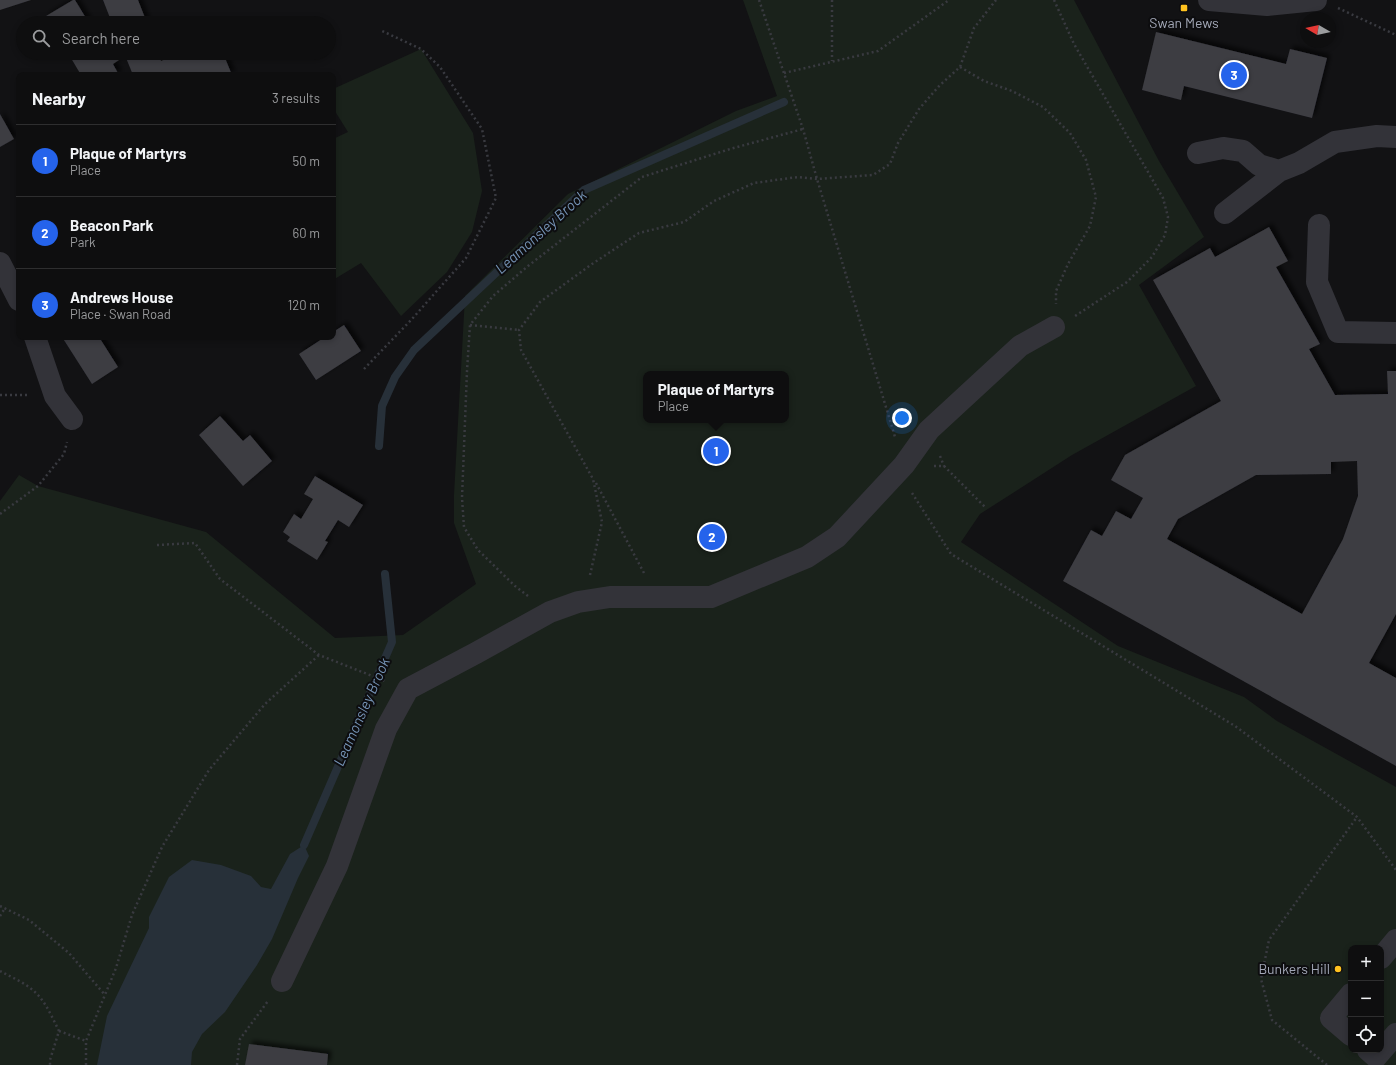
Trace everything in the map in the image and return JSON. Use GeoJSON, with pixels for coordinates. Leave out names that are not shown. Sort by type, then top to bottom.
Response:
{"type":"FeatureCollection","features":[{"type":"Feature","properties":{"kind":"street"},"geometry":{"type":"LineString","coordinates":[[1209,0],[1267,5],[1289,1],[1325,3]]}},
{"type":"Feature","properties":{"kind":"street"},"geometry":{"type":"LineString","coordinates":[[1225,212],[1279,171],[1300,163],[1335,142],[1377,136],[1396,137]]}},
{"type":"Feature","properties":{"kind":"street"},"geometry":{"type":"LineString","coordinates":[[1198,153],[1223,148],[1243,151],[1259,164],[1279,171]]}},
{"type":"Feature","properties":{"kind":"street"},"geometry":{"type":"LineString","coordinates":[[1319,225],[1317,282],[1338,332],[1396,333]]}},
{"type":"Feature","properties":{"kind":"street"},"geometry":{"type":"LineString","coordinates":[[0,263],[16,294]]}},
{"type":"Feature","properties":{"kind":"street"},"geometry":{"type":"LineString","coordinates":[[282,981],[337,866],[386,729],[408,689],[476,654],[550,612],[578,602],[610,597],[711,597],[806,557],[837,537],[904,466],[929,430],[1020,346],[1054,327]]}},
{"type":"Feature","properties":{"kind":"street"},"geometry":{"type":"LineString","coordinates":[[36,340],[55,396],[72,419]]}},
{"type":"Feature","properties":{"kind":"street"},"geometry":{"type":"LineString","coordinates":[[1384,954],[1396,940]]}},
{"type":"Feature","properties":{"kind":"street"},"geometry":{"type":"LineString","coordinates":[[1348,998],[1331,1018],[1348,1032]]}},
{"type":"Feature","properties":{"kind":"street"},"geometry":{"type":"LineString","coordinates":[[1384,1048],[1396,1034]]}},
{"type":"Feature","properties":{"kind":"street"},"geometry":{"type":"LineString","coordinates":[[1371,1053],[1376,1057],[1379,1053]]}},
{"type":"Feature","properties":{"kind":"path"},"geometry":{"type":"LineString","coordinates":[[759,0],[804,128],[817,179],[912,493],[951,554],[1235,726],[1357,817],[1396,870]]}},
{"type":"Feature","properties":{"kind":"path"},"geometry":{"type":"LineString","coordinates":[[832,0],[832,61]]}},
{"type":"Feature","properties":{"kind":"path"},"geometry":{"type":"LineString","coordinates":[[784,73],[878,51],[949,0]]}},
{"type":"Feature","properties":{"kind":"path"},"geometry":{"type":"LineString","coordinates":[[657,597],[521,350],[519,330],[540,302],[592,264],[639,233],[684,222],[714,201],[754,183],[798,177],[817,179],[873,175],[890,164],[898,143],[919,109],[940,85],[960,67],[974,28],[996,0]]}},
{"type":"Feature","properties":{"kind":"path"},"geometry":{"type":"LineString","coordinates":[[960,67],[984,81],[1012,91],[1043,106],[1070,133],[1086,160],[1096,198],[1090,226],[1068,264],[1056,291],[1054,327],[1068,321],[1127,282],[1152,257],[1165,235],[1168,217],[1163,198],[1074,44],[1054,0]]}},
{"type":"Feature","properties":{"kind":"path"},"geometry":{"type":"LineString","coordinates":[[1325,3],[1396,35]]}},
{"type":"Feature","properties":{"kind":"path"},"geometry":{"type":"LineString","coordinates":[[364,369],[466,258],[496,198],[482,130],[440,67],[421,48],[380,30]]}},
{"type":"Feature","properties":{"kind":"path"},"geometry":{"type":"LineString","coordinates":[[550,612],[515,586],[478,550],[464,527],[462,498],[470,326],[493,296],[528,266],[642,177],[730,149],[804,128]]}},
{"type":"Feature","properties":{"kind":"path"},"geometry":{"type":"LineString","coordinates":[[470,326],[519,330]]}},
{"type":"Feature","properties":{"kind":"path"},"geometry":{"type":"LineString","coordinates":[[0,514],[38,486],[64,454],[72,419]]}},
{"type":"Feature","properties":{"kind":"path"},"geometry":{"type":"LineString","coordinates":[[904,466],[944,466],[985,507]]}},
{"type":"Feature","properties":{"kind":"path"},"geometry":{"type":"LineString","coordinates":[[578,602],[590,576],[602,522],[593,479]]}},
{"type":"Feature","properties":{"kind":"path"},"geometry":{"type":"LineString","coordinates":[[157,545],[196,543],[220,579],[319,654],[392,684]]}},
{"type":"Feature","properties":{"kind":"path"},"geometry":{"type":"LineString","coordinates":[[86,1065],[86,1041],[116,968],[132,915],[162,847],[209,770],[265,704],[319,654]]}},
{"type":"Feature","properties":{"kind":"path"},"geometry":{"type":"LineString","coordinates":[[1327,1065],[1272,1020],[1261,979],[1269,940],[1357,817]]}},
{"type":"Feature","properties":{"kind":"path"},"geometry":{"type":"LineString","coordinates":[[0,906],[29,920],[69,953],[105,995]]}},
{"type":"Feature","properties":{"kind":"path"},"geometry":{"type":"LineString","coordinates":[[0,916],[5,908]]}},
{"type":"Feature","properties":{"kind":"path"},"geometry":{"type":"LineString","coordinates":[[0,972],[21,982],[38,995],[59,1031],[86,1041]]}},
{"type":"Feature","properties":{"kind":"path"},"geometry":{"type":"LineString","coordinates":[[237,1065],[240,1039],[282,981]]}},
{"type":"Feature","properties":{"kind":"path"},"geometry":{"type":"LineString","coordinates":[[50,1065],[50,1060],[59,1031]]}},
{"type":"Feature","properties":{"kind":"shaded area"},"geometry":{"type":"Polygon","coordinates":[[[743,0],[1074,0],[1159,161],[1204,237],[1139,285],[1196,386],[1072,455],[980,514],[961,542],[1118,646],[1244,697],[1277,721],[1396,787],[1396,1065],[0,1065],[0,501],[19,475],[38,486],[206,532],[335,638],[403,635],[476,584],[454,523],[454,495],[465,296],[568,194],[736,111],[777,96],[743,0]]]}},
{"type":"Feature","properties":{"kind":"shaded area"},"geometry":{"type":"Polygon","coordinates":[[[421,49],[473,133],[482,191],[472,232],[447,272],[401,316],[361,263],[336,278],[336,138],[348,132],[336,113],[336,88],[421,49]]]}},
{"type":"Feature","properties":{"kind":"shaded area"},"geometry":{"type":"Polygon","coordinates":[[[304,845],[309,856],[272,939],[257,965],[225,1012],[202,1034],[192,1052],[191,1065],[97,1065],[107,1016],[149,928],[149,917],[169,877],[192,860],[221,865],[251,876],[261,887],[271,889],[290,854],[304,845]]]}},
{"type":"Feature","properties":{"kind":"building"},"geometry":{"type":"Polygon","coordinates":[[[0,0],[31,0],[0,10],[0,0]]]}},
{"type":"Feature","properties":{"kind":"building"},"geometry":{"type":"Polygon","coordinates":[[[75,0],[85,16],[46,16],[75,0]]]}},
{"type":"Feature","properties":{"kind":"building"},"geometry":{"type":"Polygon","coordinates":[[[103,0],[138,0],[144,16],[109,16],[103,0]]]}},
{"type":"Feature","properties":{"kind":"building"},"geometry":{"type":"Polygon","coordinates":[[[1156,32],[1286,64],[1290,49],[1327,58],[1312,118],[1184,86],[1181,100],[1142,90],[1156,32]]]}},
{"type":"Feature","properties":{"kind":"building"},"geometry":{"type":"Polygon","coordinates":[[[72,60],[119,60],[113,64],[117,72],[79,72],[72,60]]]}},
{"type":"Feature","properties":{"kind":"building"},"geometry":{"type":"Polygon","coordinates":[[[127,60],[226,60],[231,72],[132,72],[127,60]]]}},
{"type":"Feature","properties":{"kind":"building"},"geometry":{"type":"Polygon","coordinates":[[[0,114],[14,139],[0,147],[0,114]]]}},
{"type":"Feature","properties":{"kind":"building"},"geometry":{"type":"Polygon","coordinates":[[[1269,227],[1288,261],[1276,267],[1320,344],[1309,349],[1335,395],[1388,394],[1387,371],[1396,371],[1396,614],[1369,663],[1396,678],[1396,766],[1063,581],[1091,530],[1102,536],[1116,511],[1131,519],[1143,498],[1111,480],[1125,455],[1221,401],[1153,280],[1210,248],[1215,257],[1269,227]],[[1357,461],[1331,462],[1331,474],[1256,475],[1178,519],[1167,539],[1302,614],[1343,539],[1358,496],[1357,461]]]}},
{"type":"Feature","properties":{"kind":"building"},"geometry":{"type":"Polygon","coordinates":[[[344,325],[361,351],[316,380],[299,354],[320,340],[336,340],[336,330],[344,325]]]}},
{"type":"Feature","properties":{"kind":"building"},"geometry":{"type":"Polygon","coordinates":[[[64,340],[101,340],[118,367],[92,384],[64,340]]]}},
{"type":"Feature","properties":{"kind":"building"},"geometry":{"type":"Polygon","coordinates":[[[220,416],[243,441],[250,435],[272,461],[243,486],[199,435],[220,416]]]}},
{"type":"Feature","properties":{"kind":"building"},"geometry":{"type":"Polygon","coordinates":[[[315,476],[363,505],[349,527],[338,520],[325,541],[328,542],[317,560],[287,541],[290,537],[283,532],[294,514],[301,519],[313,499],[304,494],[315,476]]]}},
{"type":"Feature","properties":{"kind":"building"},"geometry":{"type":"Polygon","coordinates":[[[249,1044],[328,1054],[327,1065],[245,1065],[249,1044]]]}},
{"type":"Feature","properties":{"kind":"waterway","name":"Leamonsley Brook"},"geometry":{"type":"LineString","coordinates":[[379,446],[382,406],[395,377],[414,350],[584,190],[784,102]]}},
{"type":"Feature","properties":{"kind":"waterway","name":"Leamonsley Brook"},"geometry":{"type":"LineString","coordinates":[[304,845],[392,642],[385,574]]}},
{"type":"Feature","properties":{"kind":"place","name":"Swan Mews"},"geometry":{"type":"Point","coordinates":[1184,8]}},
{"type":"Feature","properties":{"kind":"place","name":"Andrews House"},"geometry":{"type":"Point","coordinates":[1234,75]}},
{"type":"Feature","properties":{"kind":"place","name":"Plaque of Martyrs"},"geometry":{"type":"Point","coordinates":[716,451]}},
{"type":"Feature","properties":{"kind":"place","name":"Beacon Park"},"geometry":{"type":"Point","coordinates":[712,537]}},
{"type":"Feature","properties":{"kind":"place","name":"Bunkers Hill"},"geometry":{"type":"Point","coordinates":[1338,969]}}]}
